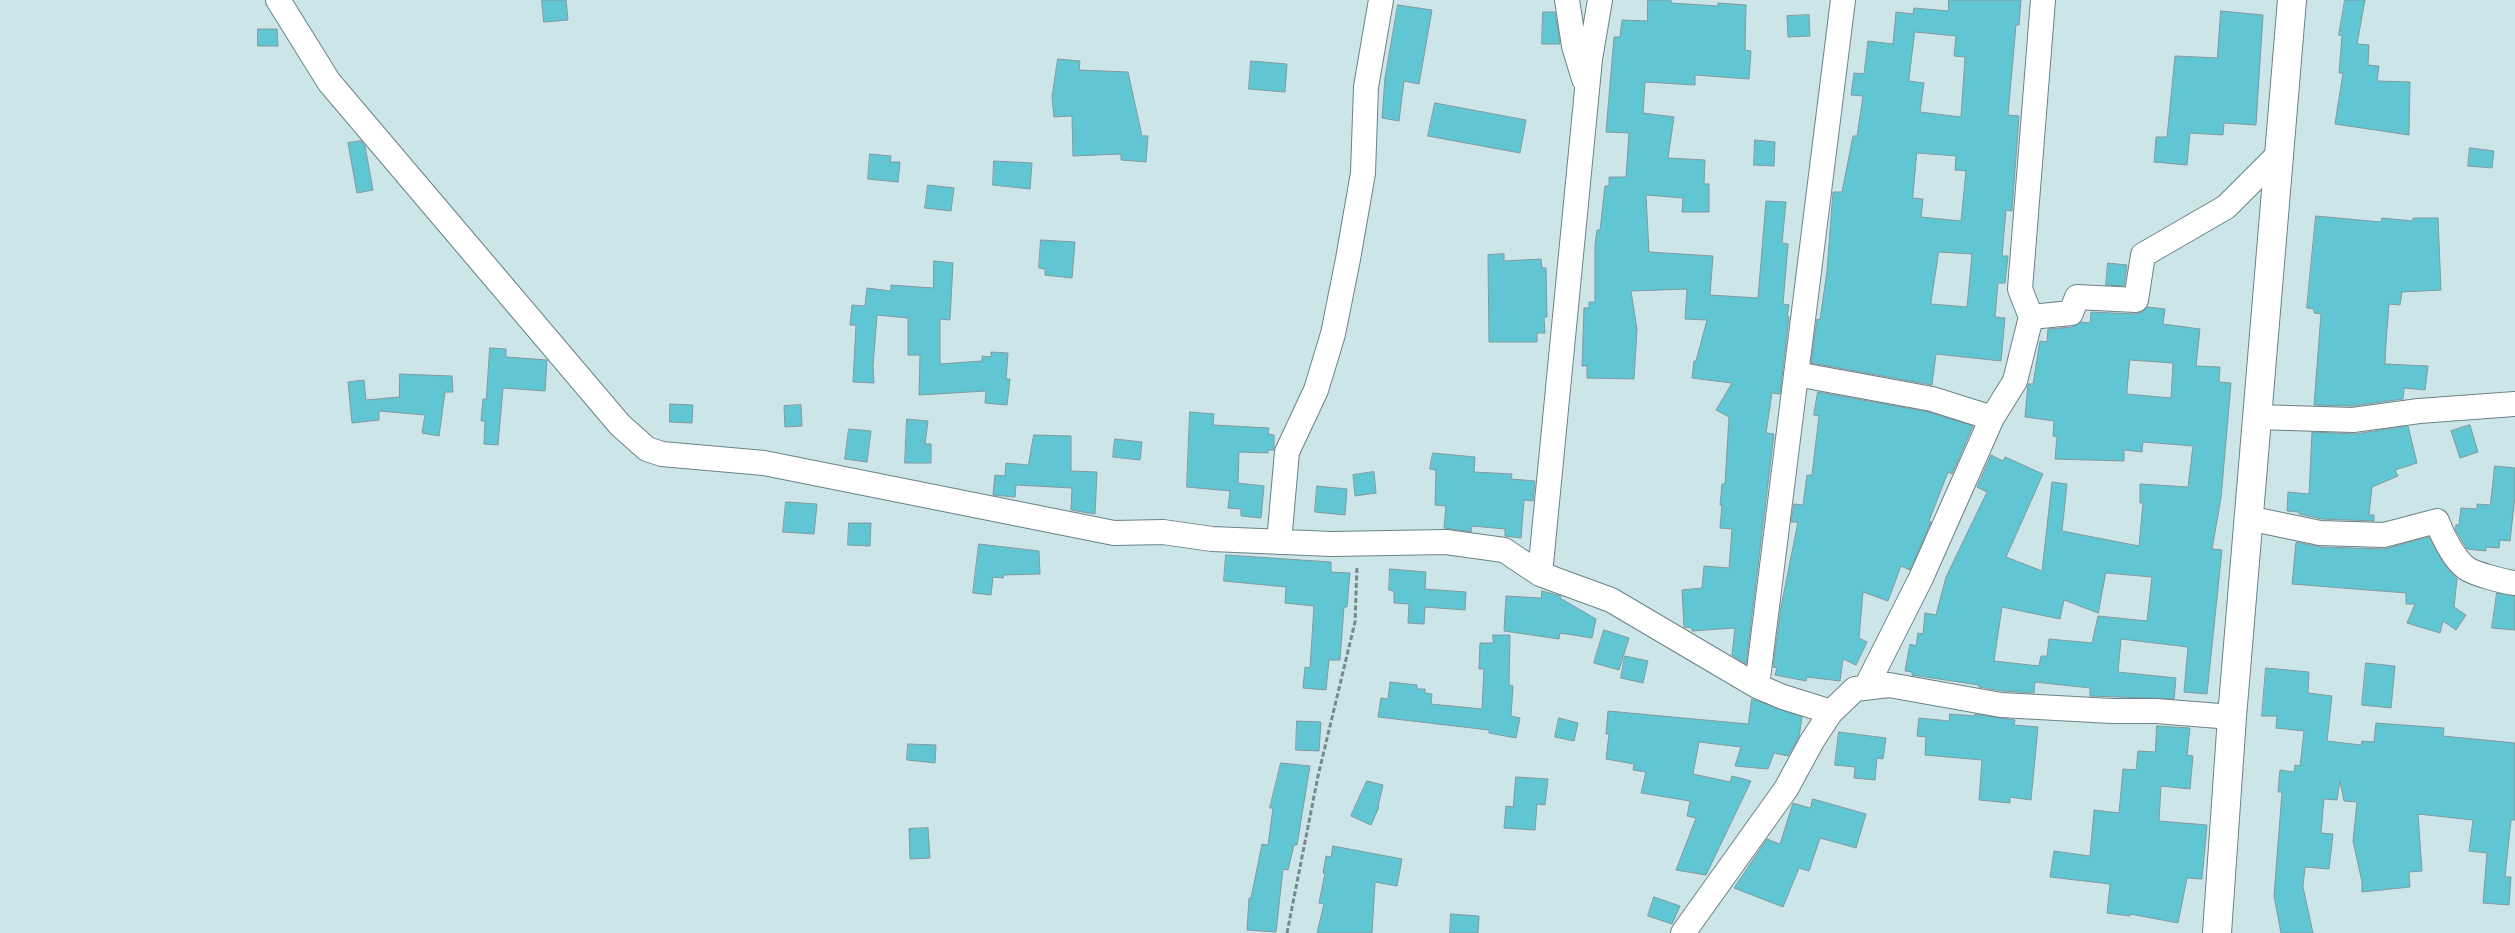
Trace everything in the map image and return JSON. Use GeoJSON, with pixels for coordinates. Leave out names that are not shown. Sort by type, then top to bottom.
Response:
{"type":"FeatureCollection","features":[{"type":"Feature","properties":{"kind":"main road"},"geometry":{"type":"LineString","coordinates":[[2216,933],[2248,518],[2292,0]]}},
{"type":"Feature","properties":{"kind":"street"},"geometry":{"type":"LineString","coordinates":[[278,0],[336,89],[620,425],[647,449],[674,456],[764,463],[1114,533],[1163,532],[1212,539],[1332,544],[1446,542],[1504,550],[1540,574],[1611,600],[1757,686],[1783,697],[1832,712]]}},
{"type":"Feature","properties":{"kind":"street"},"geometry":{"type":"LineString","coordinates":[[1279,542],[1287,452],[1316,390],[1333,334],[1348,259],[1363,174],[1366,87],[1380,0]]}},
{"type":"Feature","properties":{"kind":"street"},"geometry":{"type":"LineString","coordinates":[[1567,0],[1574,46],[1587,87]]}},
{"type":"Feature","properties":{"kind":"street"},"geometry":{"type":"LineString","coordinates":[[1540,574],[1587,87],[1596,13],[1600,0]]}},
{"type":"Feature","properties":{"kind":"street"},"geometry":{"type":"LineString","coordinates":[[1757,686],[1843,0]]}},
{"type":"Feature","properties":{"kind":"street"},"geometry":{"type":"LineString","coordinates":[[1866,688],[1921,578],[1992,418],[2015,381],[2032,317],[2020,290],[2042,0]]}},
{"type":"Feature","properties":{"kind":"street"},"geometry":{"type":"LineString","coordinates":[[2032,317],[2071,313],[2077,296],[2136,300],[2143,255],[2226,207],[2279,154]]}},
{"type":"Feature","properties":{"kind":"street"},"geometry":{"type":"LineString","coordinates":[[1796,374],[1932,399],[1992,418]]}},
{"type":"Feature","properties":{"kind":"street"},"geometry":{"type":"LineString","coordinates":[[2257,417],[2353,420],[2411,412],[2515,404]]}},
{"type":"Feature","properties":{"kind":"street"},"geometry":{"type":"LineString","coordinates":[[2248,518],[2320,533],[2384,535],[2436,521],[2443,538],[2466,568],[2508,582],[2515,582]]}},
{"type":"Feature","properties":{"kind":"street"},"geometry":{"type":"LineString","coordinates":[[1690,931],[1786,789],[1812,740],[1832,712],[1855,689],[1889,685],[2001,705],[2112,712],[2156,711],[2232,717]]}},
{"type":"Feature","properties":{"kind":"path"},"geometry":{"type":"LineString","coordinates":[[1287,933],[1318,776],[1355,622],[1357,564],[1332,544]]}},
{"type":"Feature","properties":{"kind":"building"},"geometry":{"type":"Polygon","coordinates":[[[542,0],[566,0],[568,20],[544,22],[542,0]]]}},
{"type":"Feature","properties":{"kind":"building"},"geometry":{"type":"Polygon","coordinates":[[[1648,0],[1671,0],[1671,3],[1718,6],[1718,3],[1746,5],[1745,50],[1751,51],[1749,79],[1695,75],[1695,85],[1645,82],[1643,113],[1674,117],[1668,158],[1705,160],[1704,184],[1709,184],[1709,212],[1682,212],[1683,198],[1646,195],[1649,252],[1713,256],[1710,295],[1758,298],[1766,201],[1786,202],[1782,243],[1788,244],[1783,304],[1789,305],[1787,317],[1789,317],[1780,394],[1772,393],[1766,433],[1774,434],[1746,664],[1732,655],[1735,628],[1692,631],[1692,628],[1684,627],[1682,590],[1702,588],[1704,566],[1729,568],[1732,529],[1720,528],[1722,505],[1720,505],[1722,484],[1725,484],[1729,417],[1716,410],[1732,383],[1692,378],[1694,361],[1696,361],[1707,320],[1685,319],[1687,289],[1631,291],[1637,329],[1634,379],[1587,378],[1587,366],[1582,366],[1584,308],[1589,308],[1589,302],[1595,302],[1595,245],[1597,230],[1600,230],[1605,186],[1609,186],[1609,177],[1626,177],[1629,133],[1606,132],[1614,37],[1620,37],[1622,20],[1647,21],[1648,0]]]}},
{"type":"Feature","properties":{"kind":"building"},"geometry":{"type":"Polygon","coordinates":[[[1949,0],[2021,0],[2019,25],[2016,25],[2008,115],[2019,116],[2012,211],[2006,210],[2002,256],[2008,256],[2005,283],[1998,283],[1995,317],[2005,318],[2001,361],[1936,354],[1932,385],[1811,363],[1817,319],[1820,320],[1827,271],[1833,192],[1842,192],[1853,136],[1857,136],[1863,96],[1851,95],[1854,73],[1864,74],[1868,41],[1893,44],[1896,12],[1913,14],[1914,8],[1948,11],[1949,0]],[[1915,32],[1909,81],[1924,83],[1920,112],[1961,117],[1965,57],[1954,56],[1956,36],[1915,32]],[[1917,153],[1913,198],[1923,199],[1921,217],[1961,221],[1966,171],[1955,170],[1956,156],[1917,153]],[[1939,252],[1931,304],[1967,307],[1972,254],[1939,252]]]}},
{"type":"Feature","properties":{"kind":"building"},"geometry":{"type":"Polygon","coordinates":[[[2345,0],[2365,0],[2357,44],[2369,45],[2368,65],[2379,66],[2377,81],[2410,82],[2409,135],[2335,124],[2343,73],[2339,73],[2342,36],[2339,35],[2345,0]]]}},
{"type":"Feature","properties":{"kind":"building"},"geometry":{"type":"Polygon","coordinates":[[[1398,5],[1432,10],[1419,84],[1404,81],[1399,121],[1382,118],[1385,78],[1398,5]]]}},
{"type":"Feature","properties":{"kind":"building"},"geometry":{"type":"Polygon","coordinates":[[[2221,11],[2263,15],[2256,125],[2224,123],[2223,135],[2190,133],[2187,165],[2154,162],[2156,137],[2167,137],[2175,56],[2217,58],[2221,11]]]}},
{"type":"Feature","properties":{"kind":"building"},"geometry":{"type":"Polygon","coordinates":[[[1543,12],[1555,12],[1560,44],[1542,44],[1543,12]]]}},
{"type":"Feature","properties":{"kind":"building"},"geometry":{"type":"Polygon","coordinates":[[[1809,15],[1810,36],[1788,37],[1787,16],[1809,15]]]}},
{"type":"Feature","properties":{"kind":"building"},"geometry":{"type":"Polygon","coordinates":[[[258,29],[277,29],[278,46],[258,46],[258,29]]]}},
{"type":"Feature","properties":{"kind":"building"},"geometry":{"type":"Polygon","coordinates":[[[1058,59],[1080,61],[1079,70],[1128,72],[1142,136],[1148,136],[1146,162],[1121,160],[1121,154],[1073,156],[1072,116],[1054,117],[1052,97],[1058,59]]]}},
{"type":"Feature","properties":{"kind":"building"},"geometry":{"type":"Polygon","coordinates":[[[1251,61],[1287,64],[1285,92],[1249,89],[1251,61]]]}},
{"type":"Feature","properties":{"kind":"building"},"geometry":{"type":"Polygon","coordinates":[[[1435,103],[1526,120],[1520,153],[1428,136],[1435,103]]]}},
{"type":"Feature","properties":{"kind":"building"},"geometry":{"type":"Polygon","coordinates":[[[1755,140],[1775,142],[1774,166],[1754,165],[1755,140]]]}},
{"type":"Feature","properties":{"kind":"building"},"geometry":{"type":"Polygon","coordinates":[[[361,141],[365,146],[373,190],[357,193],[348,143],[361,141]]]}},
{"type":"Feature","properties":{"kind":"building"},"geometry":{"type":"Polygon","coordinates":[[[2470,148],[2494,151],[2492,168],[2468,166],[2470,148]]]}},
{"type":"Feature","properties":{"kind":"building"},"geometry":{"type":"Polygon","coordinates":[[[870,154],[891,156],[890,162],[900,162],[898,182],[868,179],[870,154]]]}},
{"type":"Feature","properties":{"kind":"building"},"geometry":{"type":"Polygon","coordinates":[[[994,161],[1032,163],[1030,189],[993,185],[994,161]]]}},
{"type":"Feature","properties":{"kind":"building"},"geometry":{"type":"Polygon","coordinates":[[[928,185],[954,188],[951,211],[925,208],[928,185]]]}},
{"type":"Feature","properties":{"kind":"building"},"geometry":{"type":"Polygon","coordinates":[[[2316,216],[2381,222],[2382,218],[2413,221],[2413,218],[2438,218],[2441,290],[2402,292],[2400,305],[2389,304],[2386,343],[2385,364],[2428,366],[2425,390],[2404,388],[2403,399],[2352,406],[2314,405],[2321,314],[2314,313],[2314,309],[2307,308],[2316,216]]]}},
{"type":"Feature","properties":{"kind":"building"},"geometry":{"type":"Polygon","coordinates":[[[1041,240],[1075,242],[1072,278],[1045,275],[1045,269],[1039,268],[1041,240]]]}},
{"type":"Feature","properties":{"kind":"building"},"geometry":{"type":"Polygon","coordinates":[[[1504,254],[1504,261],[1541,259],[1542,268],[1546,268],[1547,317],[1544,317],[1545,333],[1537,333],[1537,342],[1489,342],[1488,255],[1504,254]]]}},
{"type":"Feature","properties":{"kind":"building"},"geometry":{"type":"Polygon","coordinates":[[[934,261],[953,263],[950,320],[940,319],[940,364],[982,361],[982,356],[991,357],[991,352],[1008,353],[1006,379],[1010,379],[1007,405],[985,403],[986,391],[919,395],[920,355],[908,355],[908,318],[877,315],[873,366],[874,383],[853,382],[856,325],[850,325],[852,305],[865,306],[867,288],[891,291],[891,285],[933,288],[934,261]]]}},
{"type":"Feature","properties":{"kind":"building"},"geometry":{"type":"Polygon","coordinates":[[[2108,263],[2127,265],[2124,286],[2106,285],[2108,263]]]}},
{"type":"Feature","properties":{"kind":"building"},"geometry":{"type":"Polygon","coordinates":[[[2147,307],[2165,309],[2163,324],[2200,329],[2196,366],[2220,367],[2219,382],[2231,383],[2221,498],[2212,549],[2222,550],[2207,694],[2184,692],[2188,647],[2121,639],[2118,672],[2176,678],[2174,699],[2090,696],[2090,688],[2035,682],[2034,693],[2003,691],[1979,687],[1979,685],[1912,675],[1912,672],[1905,671],[1910,644],[1916,646],[1918,633],[1923,634],[1925,613],[1936,615],[1946,577],[1987,492],[1977,487],[1991,455],[2003,461],[2005,457],[2043,474],[2006,557],[2042,571],[2052,482],[2067,484],[2062,531],[2139,546],[2143,503],[2140,503],[2140,484],[2188,487],[2193,446],[2143,442],[2142,452],[2124,450],[2124,461],[2055,459],[2057,437],[2053,436],[2054,421],[2025,417],[2028,384],[2033,384],[2040,341],[2047,342],[2048,329],[2072,327],[2081,322],[2090,323],[2091,312],[2135,314],[2142,312],[2147,307]],[[2130,360],[2127,394],[2171,398],[2173,363],[2130,360]],[[2106,573],[2098,613],[2064,600],[2060,619],[2002,607],[1994,661],[2039,666],[2041,656],[2047,656],[2049,639],[2092,643],[2098,616],[2147,621],[2152,577],[2106,573]]]}},
{"type":"Feature","properties":{"kind":"building"},"geometry":{"type":"Polygon","coordinates":[[[490,348],[506,349],[506,357],[547,360],[545,391],[503,388],[498,445],[484,444],[485,421],[481,421],[483,399],[486,399],[490,348]]]}},
{"type":"Feature","properties":{"kind":"building"},"geometry":{"type":"Polygon","coordinates":[[[400,374],[452,376],[453,392],[445,392],[439,436],[422,433],[425,415],[379,411],[379,420],[352,423],[348,382],[364,380],[366,400],[399,397],[400,374]]]}},
{"type":"Feature","properties":{"kind":"building"},"geometry":{"type":"Polygon","coordinates":[[[1818,392],[1929,412],[1973,426],[1952,474],[1948,472],[1929,521],[1931,522],[1910,570],[1901,566],[1888,601],[1863,592],[1859,638],[1867,642],[1856,665],[1843,659],[1840,681],[1807,677],[1806,681],[1775,675],[1777,668],[1773,667],[1781,607],[1798,522],[1791,522],[1794,504],[1803,505],[1807,475],[1812,475],[1819,416],[1814,415],[1818,392]]]}},
{"type":"Feature","properties":{"kind":"building"},"geometry":{"type":"Polygon","coordinates":[[[670,404],[693,405],[692,423],[670,422],[670,404]]]}},
{"type":"Feature","properties":{"kind":"building"},"geometry":{"type":"Polygon","coordinates":[[[801,405],[802,426],[785,427],[784,406],[801,405]]]}},
{"type":"Feature","properties":{"kind":"building"},"geometry":{"type":"Polygon","coordinates":[[[1190,412],[1214,414],[1213,425],[1269,428],[1268,434],[1274,435],[1274,450],[1268,450],[1268,453],[1239,452],[1238,483],[1264,486],[1261,518],[1241,516],[1241,509],[1228,508],[1230,491],[1187,487],[1190,412]]]}},
{"type":"Feature","properties":{"kind":"building"},"geometry":{"type":"Polygon","coordinates":[[[907,419],[928,421],[925,444],[931,444],[931,463],[905,463],[907,419]]]}},
{"type":"Feature","properties":{"kind":"building"},"geometry":{"type":"Polygon","coordinates":[[[2470,425],[2478,452],[2460,458],[2451,431],[2470,425]]]}},
{"type":"Feature","properties":{"kind":"building"},"geometry":{"type":"Polygon","coordinates":[[[2408,426],[2417,463],[2395,470],[2398,476],[2372,487],[2369,515],[2374,515],[2374,521],[2322,519],[2299,514],[2299,512],[2287,511],[2288,492],[2309,494],[2312,432],[2355,434],[2408,426]]]}},
{"type":"Feature","properties":{"kind":"building"},"geometry":{"type":"Polygon","coordinates":[[[849,429],[871,431],[867,462],[845,459],[849,429]]]}},
{"type":"Feature","properties":{"kind":"building"},"geometry":{"type":"Polygon","coordinates":[[[1034,435],[1071,436],[1071,471],[1097,472],[1095,514],[1071,510],[1072,488],[1016,485],[1015,497],[993,495],[995,475],[1005,476],[1006,463],[1028,465],[1034,435]]]}},
{"type":"Feature","properties":{"kind":"building"},"geometry":{"type":"Polygon","coordinates":[[[1115,439],[1142,442],[1140,460],[1113,457],[1115,439]]]}},
{"type":"Feature","properties":{"kind":"building"},"geometry":{"type":"Polygon","coordinates":[[[1433,453],[1475,457],[1474,472],[1512,474],[1511,479],[1535,481],[1533,501],[1524,500],[1521,538],[1505,536],[1505,529],[1472,526],[1471,532],[1444,528],[1446,506],[1435,505],[1436,470],[1430,469],[1433,453]]]}},
{"type":"Feature","properties":{"kind":"building"},"geometry":{"type":"Polygon","coordinates":[[[2495,466],[2515,468],[2515,496],[2510,541],[2500,540],[2499,548],[2486,547],[2486,551],[2467,549],[2455,529],[2456,525],[2459,525],[2461,508],[2477,509],[2477,504],[2490,505],[2495,466]]]}},
{"type":"Feature","properties":{"kind":"building"},"geometry":{"type":"Polygon","coordinates":[[[1374,472],[1376,493],[1355,496],[1353,475],[1374,472]]]}},
{"type":"Feature","properties":{"kind":"building"},"geometry":{"type":"Polygon","coordinates":[[[1317,486],[1347,489],[1345,515],[1315,512],[1317,486]]]}},
{"type":"Feature","properties":{"kind":"building"},"geometry":{"type":"Polygon","coordinates":[[[786,502],[817,504],[814,534],[783,532],[786,502]]]}},
{"type":"Feature","properties":{"kind":"building"},"geometry":{"type":"Polygon","coordinates":[[[849,523],[871,523],[870,546],[848,545],[849,523]]]}},
{"type":"Feature","properties":{"kind":"building"},"geometry":{"type":"Polygon","coordinates":[[[2429,537],[2442,561],[2457,579],[2454,607],[2466,615],[2456,630],[2443,621],[2440,633],[2407,623],[2415,604],[2406,604],[2406,593],[2292,584],[2296,542],[2320,547],[2384,549],[2429,537]]]}},
{"type":"Feature","properties":{"kind":"building"},"geometry":{"type":"Polygon","coordinates":[[[979,544],[1039,551],[1040,574],[1004,575],[1003,578],[993,577],[991,595],[973,593],[979,544]]]}},
{"type":"Feature","properties":{"kind":"building"},"geometry":{"type":"Polygon","coordinates":[[[1226,555],[1331,562],[1331,572],[1350,573],[1347,607],[1344,607],[1340,660],[1329,660],[1326,690],[1303,688],[1305,667],[1310,668],[1314,606],[1285,603],[1286,587],[1224,581],[1226,555]]]}},
{"type":"Feature","properties":{"kind":"building"},"geometry":{"type":"Polygon","coordinates":[[[1390,569],[1426,572],[1425,589],[1466,592],[1465,610],[1425,607],[1424,624],[1408,623],[1409,604],[1394,603],[1394,591],[1389,590],[1390,569]]]}},
{"type":"Feature","properties":{"kind":"building"},"geometry":{"type":"Polygon","coordinates":[[[1542,591],[1561,596],[1560,598],[1596,619],[1592,638],[1560,633],[1559,639],[1504,631],[1506,596],[1541,598],[1542,591]]]}},
{"type":"Feature","properties":{"kind":"building"},"geometry":{"type":"Polygon","coordinates":[[[2497,593],[2515,596],[2515,630],[2492,628],[2497,593]]]}},
{"type":"Feature","properties":{"kind":"building"},"geometry":{"type":"Polygon","coordinates":[[[1604,630],[1629,638],[1619,670],[1594,663],[1604,630]]]}},
{"type":"Feature","properties":{"kind":"building"},"geometry":{"type":"Polygon","coordinates":[[[1493,635],[1510,635],[1509,685],[1513,686],[1511,716],[1520,718],[1516,738],[1489,733],[1489,730],[1378,717],[1381,698],[1388,699],[1390,682],[1417,685],[1417,689],[1425,689],[1425,693],[1432,694],[1431,704],[1482,709],[1484,669],[1479,669],[1480,643],[1493,643],[1493,635]]]}},
{"type":"Feature","properties":{"kind":"building"},"geometry":{"type":"Polygon","coordinates":[[[1625,656],[1648,661],[1643,683],[1621,678],[1625,656]]]}},
{"type":"Feature","properties":{"kind":"building"},"geometry":{"type":"Polygon","coordinates":[[[2366,663],[2395,666],[2391,708],[2362,705],[2366,663]]]}},
{"type":"Feature","properties":{"kind":"building"},"geometry":{"type":"Polygon","coordinates":[[[2266,668],[2309,672],[2308,693],[2332,696],[2327,741],[2361,745],[2362,741],[2374,742],[2376,723],[2444,728],[2443,736],[2515,743],[2515,820],[2511,820],[2505,877],[2511,877],[2509,905],[2483,903],[2487,853],[2469,851],[2473,820],[2418,814],[2422,871],[2409,872],[2410,887],[2362,892],[2362,882],[2353,841],[2357,802],[2344,801],[2340,781],[2337,800],[2324,799],[2321,833],[2333,834],[2329,869],[2305,867],[2303,887],[2313,933],[2281,933],[2274,896],[2282,792],[2278,792],[2280,770],[2294,772],[2295,765],[2300,766],[2304,731],[2276,728],[2277,716],[2262,716],[2266,668]]]}},
{"type":"Feature","properties":{"kind":"building"},"geometry":{"type":"Polygon","coordinates":[[[1752,699],[1802,717],[1799,737],[1788,756],[1774,753],[1768,769],[1735,766],[1741,747],[1699,742],[1693,774],[1730,782],[1732,776],[1751,781],[1706,875],[1676,870],[1696,818],[1687,816],[1690,801],[1641,793],[1646,772],[1633,770],[1634,764],[1606,759],[1609,734],[1606,734],[1608,711],[1748,724],[1752,699]]]}},
{"type":"Feature","properties":{"kind":"building"},"geometry":{"type":"Polygon","coordinates":[[[1950,714],[1975,716],[1975,714],[2015,720],[2014,725],[2038,727],[2031,800],[2010,797],[2010,803],[1979,800],[1982,760],[1925,755],[1926,737],[1917,736],[1919,718],[1949,721],[1950,714]]]}},
{"type":"Feature","properties":{"kind":"building"},"geometry":{"type":"Polygon","coordinates":[[[1559,718],[1578,723],[1574,741],[1555,737],[1559,718]]]}},
{"type":"Feature","properties":{"kind":"building"},"geometry":{"type":"Polygon","coordinates":[[[1297,721],[1321,722],[1319,751],[1296,750],[1297,721]]]}},
{"type":"Feature","properties":{"kind":"building"},"geometry":{"type":"Polygon","coordinates":[[[2157,726],[2190,728],[2187,755],[2193,756],[2190,789],[2161,786],[2159,821],[2207,825],[2202,879],[2187,878],[2178,923],[2130,914],[2130,916],[2107,913],[2110,884],[2050,877],[2054,851],[2090,856],[2094,810],[2119,813],[2123,769],[2136,770],[2138,751],[2155,752],[2157,726]]]}},
{"type":"Feature","properties":{"kind":"building"},"geometry":{"type":"Polygon","coordinates":[[[1839,732],[1886,738],[1883,759],[1877,758],[1875,780],[1854,778],[1855,767],[1835,765],[1839,732]]]}},
{"type":"Feature","properties":{"kind":"building"},"geometry":{"type":"Polygon","coordinates":[[[908,744],[936,745],[935,763],[907,760],[908,744]]]}},
{"type":"Feature","properties":{"kind":"building"},"geometry":{"type":"Polygon","coordinates":[[[1281,763],[1310,766],[1297,845],[1294,845],[1288,870],[1283,869],[1276,932],[1247,930],[1249,898],[1251,898],[1262,844],[1268,845],[1273,808],[1270,808],[1281,763]]]}},
{"type":"Feature","properties":{"kind":"building"},"geometry":{"type":"Polygon","coordinates":[[[1516,777],[1548,779],[1545,805],[1537,804],[1535,830],[1504,828],[1506,806],[1513,807],[1516,777]]]}},
{"type":"Feature","properties":{"kind":"building"},"geometry":{"type":"Polygon","coordinates":[[[1367,781],[1383,785],[1379,807],[1371,825],[1351,816],[1367,781]]]}},
{"type":"Feature","properties":{"kind":"building"},"geometry":{"type":"Polygon","coordinates":[[[1813,799],[1866,814],[1856,848],[1820,838],[1809,871],[1799,868],[1783,907],[1734,888],[1767,839],[1780,844],[1793,803],[1810,808],[1813,799]]]}},
{"type":"Feature","properties":{"kind":"building"},"geometry":{"type":"Polygon","coordinates":[[[928,828],[930,858],[910,859],[909,829],[928,828]]]}},
{"type":"Feature","properties":{"kind":"building"},"geometry":{"type":"Polygon","coordinates":[[[1333,846],[1402,859],[1397,886],[1375,882],[1372,933],[1317,933],[1324,904],[1319,903],[1325,873],[1323,873],[1326,856],[1331,857],[1333,846]]]}},
{"type":"Feature","properties":{"kind":"building"},"geometry":{"type":"Polygon","coordinates":[[[1654,897],[1680,906],[1672,924],[1648,916],[1654,897]]]}},
{"type":"Feature","properties":{"kind":"building"},"geometry":{"type":"Polygon","coordinates":[[[1451,914],[1479,916],[1478,933],[1450,933],[1451,914]]]}}]}
